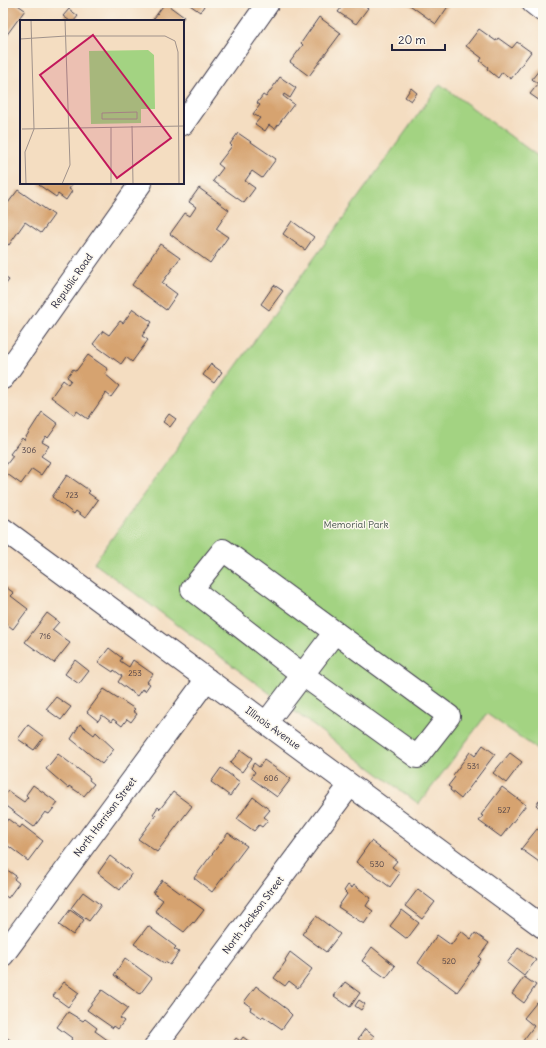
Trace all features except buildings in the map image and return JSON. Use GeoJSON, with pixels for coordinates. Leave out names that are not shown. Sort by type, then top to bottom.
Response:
{"type":"FeatureCollection","features":[{"type":"Feature","properties":{"kind":"street"},"geometry":{"type":"LineString","coordinates":[[184,123],[268,3]]}},
{"type":"Feature","properties":{"kind":"street"},"geometry":{"type":"LineString","coordinates":[[533,3],[543,11]]}},
{"type":"Feature","properties":{"kind":"street","name":"Republic Road"},"geometry":{"type":"LineString","coordinates":[[3,378],[140,184]]}},
{"type":"Feature","properties":{"kind":"street","name":"Illinois Avenue"},"geometry":{"type":"LineString","coordinates":[[3,529],[543,926]]}},
{"type":"Feature","properties":{"kind":"street"},"geometry":{"type":"LineString","coordinates":[[223,550],[449,716],[417,757],[303,675],[192,589],[223,550]]}},
{"type":"Feature","properties":{"kind":"street"},"geometry":{"type":"LineString","coordinates":[[266,723],[335,632]]}},
{"type":"Feature","properties":{"kind":"street","name":"North Harrison Street"},"geometry":{"type":"LineString","coordinates":[[3,955],[207,679]]}},
{"type":"Feature","properties":{"kind":"street","name":"North Jackson Street"},"geometry":{"type":"LineString","coordinates":[[156,1045],[350,785]]}},
{"type":"Feature","properties":{"kind":"green space","name":"Memorial Park"},"geometry":{"type":"Polygon","coordinates":[[[440,84],[543,160],[543,753],[487,714],[419,804],[94,563],[440,84]]]}}]}
